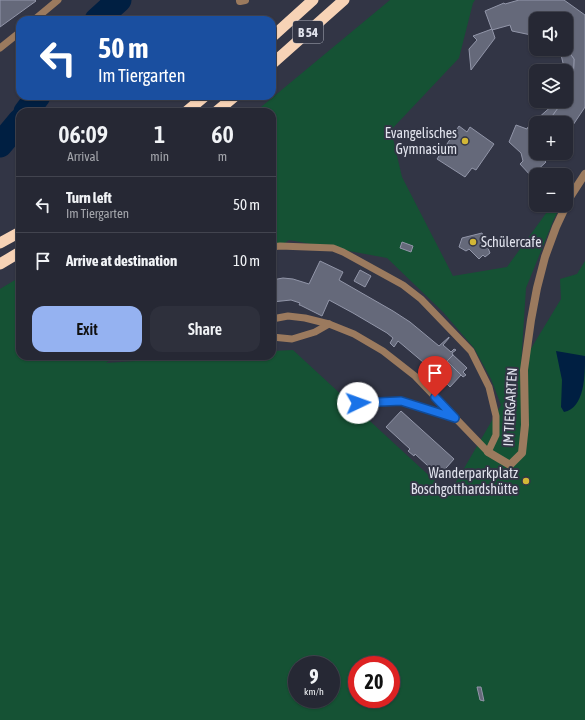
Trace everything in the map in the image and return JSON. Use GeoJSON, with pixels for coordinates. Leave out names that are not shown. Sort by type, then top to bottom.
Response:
{"type":"FeatureCollection","features":[{"type":"Feature","properties":{"kind":"highway","name":"B 54"},"geometry":{"type":"LineString","coordinates":[[276,33],[313,0]]}},
{"type":"Feature","properties":{"kind":"highway","name":"B 54"},"geometry":{"type":"LineString","coordinates":[[276,60],[344,0]]}},
{"type":"Feature","properties":{"kind":"highway"},"geometry":{"type":"LineString","coordinates":[[190,108],[200,100]]}},
{"type":"Feature","properties":{"kind":"highway"},"geometry":{"type":"LineString","coordinates":[[221,108],[230,100]]}},
{"type":"Feature","properties":{"kind":"highway"},"geometry":{"type":"LineString","coordinates":[[0,244],[16,234]]}},
{"type":"Feature","properties":{"kind":"highway"},"geometry":{"type":"LineString","coordinates":[[0,264],[16,254]]}},
{"type":"Feature","properties":{"kind":"street","name":"IM TIERGARTEN"},"geometry":{"type":"LineString","coordinates":[[488,452],[510,465],[522,453],[525,425],[524,370],[537,288],[544,257],[556,227],[570,197],[585,174]]}},
{"type":"Feature","properties":{"kind":"lane"},"geometry":{"type":"LineString","coordinates":[[39,16],[58,0]]}},
{"type":"Feature","properties":{"kind":"lane"},"geometry":{"type":"LineString","coordinates":[[0,48],[16,35]]}},
{"type":"Feature","properties":{"kind":"lane"},"geometry":{"type":"LineString","coordinates":[[276,246],[333,248],[404,285],[421,299],[471,351],[489,387],[496,416],[496,435],[488,452]]}},
{"type":"Feature","properties":{"kind":"lane","name":"IM TIERGARTEN"},"geometry":{"type":"LineString","coordinates":[[276,318],[288,316],[305,318],[329,324],[354,334],[383,351],[415,376],[488,452]]}},
{"type":"Feature","properties":{"kind":"lane"},"geometry":{"type":"LineString","coordinates":[[276,338],[292,340],[315,332],[329,324]]}},
{"type":"Feature","properties":{"kind":"lane"},"geometry":{"type":"LineString","coordinates":[[358,403],[401,401],[455,418]]}},
{"type":"Feature","properties":{"kind":"green space"},"geometry":{"type":"Polygon","coordinates":[[[390,0],[475,0],[459,58],[391,130],[402,177],[453,276],[507,267],[547,212],[558,212],[526,288],[521,365],[561,299],[560,279],[577,274],[585,261],[585,720],[0,720],[0,289],[16,279],[16,360],[110,360],[106,363],[150,360],[276,360],[276,351],[293,350],[449,494],[501,405],[491,379],[474,348],[443,312],[387,258],[289,240],[276,249],[276,108],[260,108],[269,100],[276,100],[276,95],[390,0]]]}},
{"type":"Feature","properties":{"kind":"water"},"geometry":{"type":"Polygon","coordinates":[[[556,351],[585,356],[584,381],[580,398],[571,409],[564,412],[561,407],[562,380],[556,351]]]}},
{"type":"Feature","properties":{"kind":"building"},"geometry":{"type":"Polygon","coordinates":[[[0,0],[35,0],[36,1],[0,27],[0,0]]]}},
{"type":"Feature","properties":{"kind":"building"},"geometry":{"type":"Polygon","coordinates":[[[519,0],[564,0],[585,15],[585,107],[573,125],[573,116],[552,116],[558,108],[573,108],[573,12],[529,12],[529,35],[512,31],[510,25],[492,30],[485,11],[504,3],[519,0]]]}},
{"type":"Feature","properties":{"kind":"building"},"geometry":{"type":"Polygon","coordinates":[[[492,29],[495,38],[471,70],[469,49],[477,40],[473,36],[492,29]]]}},
{"type":"Feature","properties":{"kind":"building"},"geometry":{"type":"Polygon","coordinates":[[[561,56],[572,56],[574,59],[573,85],[573,64],[563,63],[561,56]]]}},
{"type":"Feature","properties":{"kind":"building"},"geometry":{"type":"Polygon","coordinates":[[[549,108],[558,108],[552,116],[540,116],[549,108]]]}},
{"type":"Feature","properties":{"kind":"building"},"geometry":{"type":"Polygon","coordinates":[[[516,125],[527,129],[529,127],[529,160],[544,160],[546,162],[540,168],[529,168],[529,174],[520,164],[523,161],[521,153],[509,142],[516,125]]]}},
{"type":"Feature","properties":{"kind":"building"},"geometry":{"type":"Polygon","coordinates":[[[459,126],[467,132],[470,127],[494,144],[476,170],[472,168],[465,177],[437,159],[459,126]]]}},
{"type":"Feature","properties":{"kind":"building","name":"Schülercafe"},"geometry":{"type":"Polygon","coordinates":[[[482,233],[490,253],[485,257],[483,255],[479,259],[469,249],[466,251],[459,247],[462,238],[482,233]]]}},
{"type":"Feature","properties":{"kind":"building"},"geometry":{"type":"Polygon","coordinates":[[[402,242],[413,246],[411,252],[400,248],[402,242]]]}},
{"type":"Feature","properties":{"kind":"building"},"geometry":{"type":"Polygon","coordinates":[[[320,261],[343,272],[339,280],[410,322],[439,346],[449,337],[443,345],[451,352],[454,349],[456,350],[436,373],[398,341],[394,347],[390,343],[393,338],[387,333],[329,300],[322,316],[299,305],[300,303],[291,300],[276,302],[276,279],[293,279],[309,284],[320,261]]]}},
{"type":"Feature","properties":{"kind":"building"},"geometry":{"type":"Polygon","coordinates":[[[360,270],[371,276],[365,287],[354,281],[360,270]]]}},
{"type":"Feature","properties":{"kind":"building"},"geometry":{"type":"Polygon","coordinates":[[[452,354],[467,368],[463,372],[466,375],[463,377],[447,361],[453,355],[452,354]]]}},
{"type":"Feature","properties":{"kind":"building"},"geometry":{"type":"Polygon","coordinates":[[[447,361],[461,375],[450,387],[436,373],[447,361]]]}},
{"type":"Feature","properties":{"kind":"building"},"geometry":{"type":"Polygon","coordinates":[[[401,411],[454,459],[439,476],[415,454],[414,456],[408,451],[410,449],[386,427],[401,411]]]}},
{"type":"Feature","properties":{"kind":"building"},"geometry":{"type":"Polygon","coordinates":[[[477,687],[481,687],[484,701],[480,700],[477,687]]]}},
{"type":"Feature","properties":{"kind":"waterway"},"geometry":{"type":"LineString","coordinates":[[101,16],[119,0]]}},
{"type":"Feature","properties":{"kind":"waterway"},"geometry":{"type":"LineString","coordinates":[[29,108],[35,100]]}},
{"type":"Feature","properties":{"kind":"waterway"},"geometry":{"type":"LineString","coordinates":[[0,145],[16,126]]}},
{"type":"Feature","properties":{"kind":"place","name":"Evangelisches Gymnasium"},"geometry":{"type":"Point","coordinates":[465,141]}},
{"type":"Feature","properties":{"kind":"place","name":"Schülercafe"},"geometry":{"type":"Point","coordinates":[473,242]}},
{"type":"Feature","properties":{"kind":"place","name":"Wanderparkplatz Boschgotthardshütte"},"geometry":{"type":"Point","coordinates":[526,481]}},
{"type":"Feature","properties":{"kind":"route"},"geometry":{"type":"LineString","coordinates":[[358,403],[401,401],[455,418],[435,397]]}}]}
